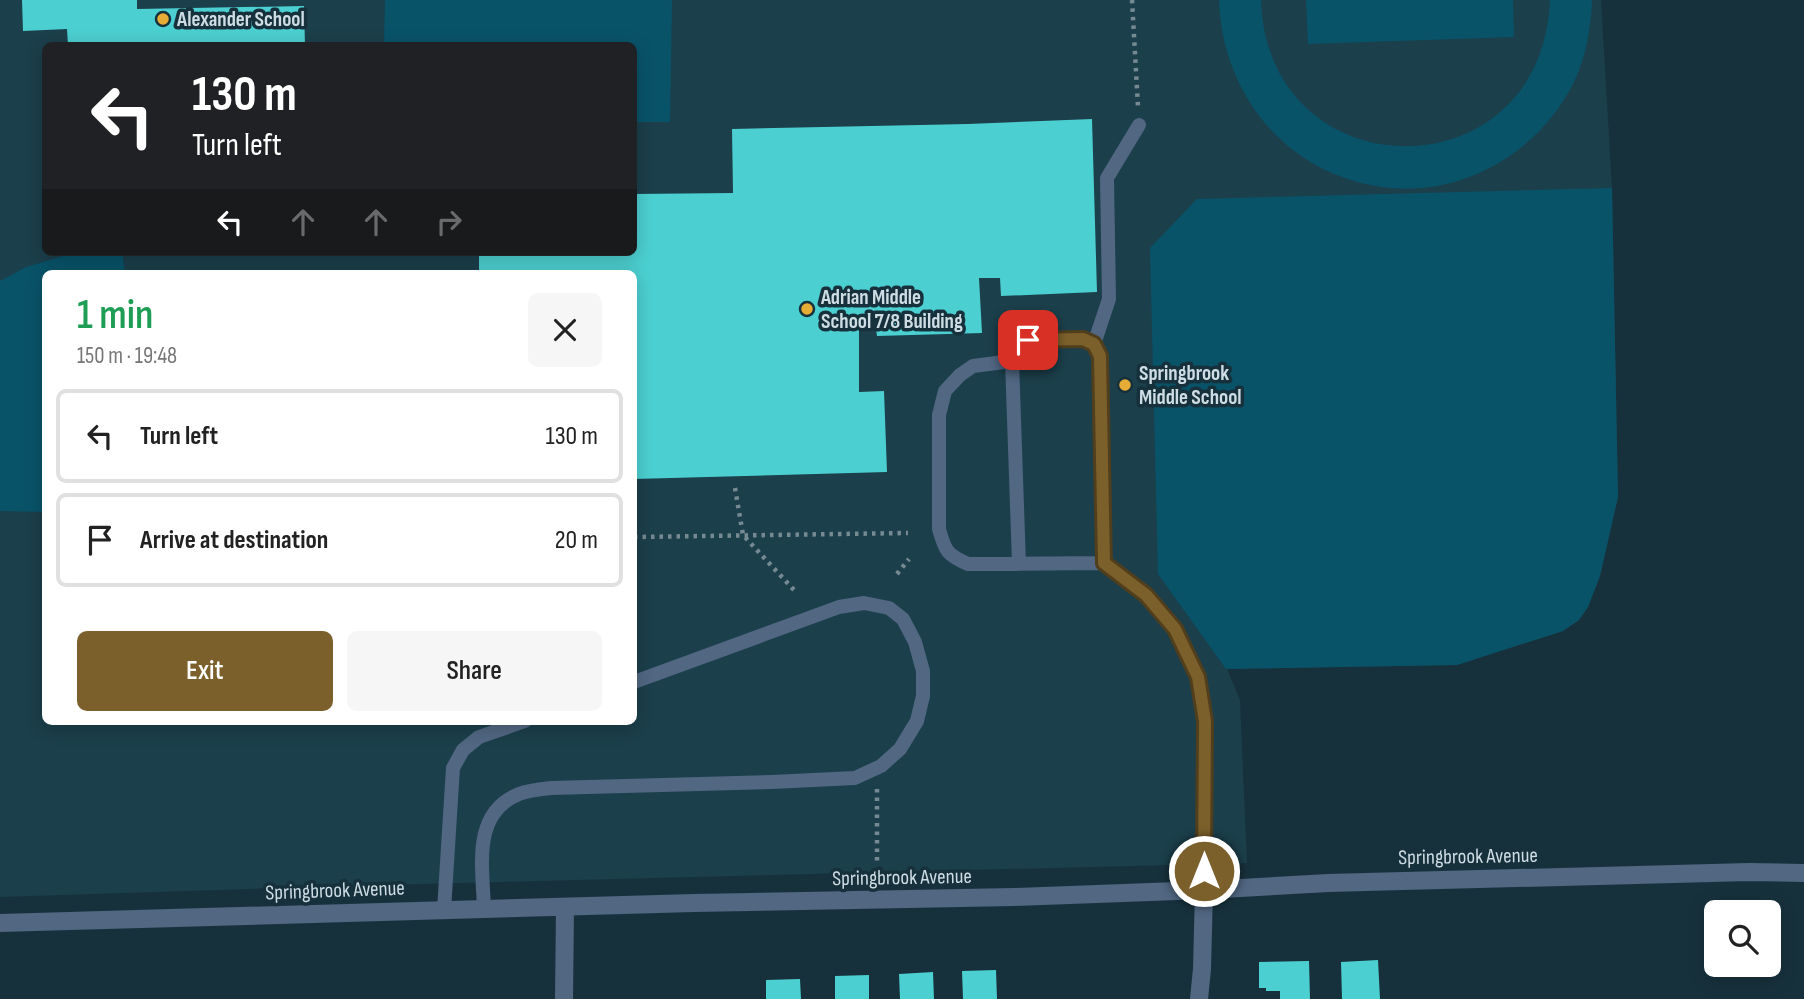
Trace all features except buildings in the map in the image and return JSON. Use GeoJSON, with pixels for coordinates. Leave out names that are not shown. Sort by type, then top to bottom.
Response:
{"type":"FeatureCollection","features":[{"type":"Feature","properties":{"kind":"street","name":"Springbrook Avenue"},"geometry":{"type":"LineString","coordinates":[[0,923],[694,903],[1014,897],[1328,883],[1749,872],[1804,873]]}},
{"type":"Feature","properties":{"kind":"street"},"geometry":{"type":"LineString","coordinates":[[1199,999],[1204,890]]}},
{"type":"Feature","properties":{"kind":"street"},"geometry":{"type":"LineString","coordinates":[[564,999],[565,908]]}},
{"type":"Feature","properties":{"kind":"lane"},"geometry":{"type":"LineString","coordinates":[[1094,344],[1109,299],[1107,178],[1139,125]]}},
{"type":"Feature","properties":{"kind":"lane"},"geometry":{"type":"LineString","coordinates":[[1019,564],[1012,361],[1020,347],[1028,340],[1083,339],[1094,344],[1100,356],[1104,563]]}},
{"type":"Feature","properties":{"kind":"lane"},"geometry":{"type":"LineString","coordinates":[[1012,361],[974,366],[960,374],[945,391],[939,415],[939,529],[943,544],[952,557],[968,564],[1104,563],[1146,595],[1175,629],[1198,677],[1205,721],[1204,890]]}},
{"type":"Feature","properties":{"kind":"lane"},"geometry":{"type":"LineString","coordinates":[[484,909],[482,844],[486,824],[503,803],[520,793],[551,788],[855,778],[881,766],[900,749],[917,721],[923,696],[923,671],[915,642],[903,619],[889,608],[864,603],[839,607],[637,681]]}},
{"type":"Feature","properties":{"kind":"lane"},"geometry":{"type":"LineString","coordinates":[[444,910],[453,768],[463,750],[479,737],[514,725]]}},
{"type":"Feature","properties":{"kind":"path"},"geometry":{"type":"LineString","coordinates":[[1132,0],[1139,125]]}},
{"type":"Feature","properties":{"kind":"path"},"geometry":{"type":"LineString","coordinates":[[735,488],[743,535],[794,590]]}},
{"type":"Feature","properties":{"kind":"path"},"geometry":{"type":"LineString","coordinates":[[637,537],[908,533]]}},
{"type":"Feature","properties":{"kind":"path"},"geometry":{"type":"LineString","coordinates":[[897,574],[909,559]]}},
{"type":"Feature","properties":{"kind":"path"},"geometry":{"type":"LineString","coordinates":[[877,785],[877,862]]}},
{"type":"Feature","properties":{"kind":"shaded area","name":"Springbrook Middle School"},"geometry":{"type":"Polygon","coordinates":[[[0,0],[1601,0],[1612,188],[1618,497],[1600,576],[1588,607],[1579,620],[1563,631],[1457,665],[1227,669],[1240,700],[1247,863],[0,897],[0,0]]]}},
{"type":"Feature","properties":{"kind":"shaded area"},"geometry":{"type":"Polygon","coordinates":[[[385,0],[672,0],[670,122],[637,122],[637,42],[384,42],[385,0]]]}},
{"type":"Feature","properties":{"kind":"shaded area"},"geometry":{"type":"Polygon","coordinates":[[[1219,0],[1261,0],[1275,63],[1308,109],[1353,137],[1405,146],[1457,137],[1502,110],[1536,64],[1550,0],[1592,0],[1582,63],[1559,107],[1540,130],[1519,149],[1468,177],[1411,189],[1382,187],[1348,179],[1316,166],[1289,147],[1266,124],[1247,97],[1232,67],[1223,34],[1219,0]]]}},
{"type":"Feature","properties":{"kind":"shaded area"},"geometry":{"type":"Polygon","coordinates":[[[1306,0],[1513,0],[1514,37],[1308,44],[1306,0]]]}},
{"type":"Feature","properties":{"kind":"shaded area"},"geometry":{"type":"Polygon","coordinates":[[[1612,188],[1618,497],[1600,576],[1588,607],[1579,620],[1563,631],[1457,665],[1226,669],[1158,574],[1150,248],[1197,199],[1612,188]]]}},
{"type":"Feature","properties":{"kind":"shaded area"},"geometry":{"type":"Polygon","coordinates":[[[63,256],[123,256],[125,270],[42,270],[42,512],[0,511],[0,281],[26,267],[63,256]]]}},
{"type":"Feature","properties":{"kind":"place","name":"Alexander School"},"geometry":{"type":"Point","coordinates":[163,19]}},
{"type":"Feature","properties":{"kind":"place","name":"Adrian Middle School 7/8 Building"},"geometry":{"type":"Point","coordinates":[807,309]}},
{"type":"Feature","properties":{"kind":"place","name":"Springbrook Middle School"},"geometry":{"type":"Point","coordinates":[1125,385]}},
{"type":"Feature","properties":{"kind":"route"},"geometry":{"type":"LineString","coordinates":[[1028,340],[1083,339],[1094,344],[1100,356],[1104,563],[1146,595],[1175,629],[1198,677],[1205,721],[1204,871]]}}]}
